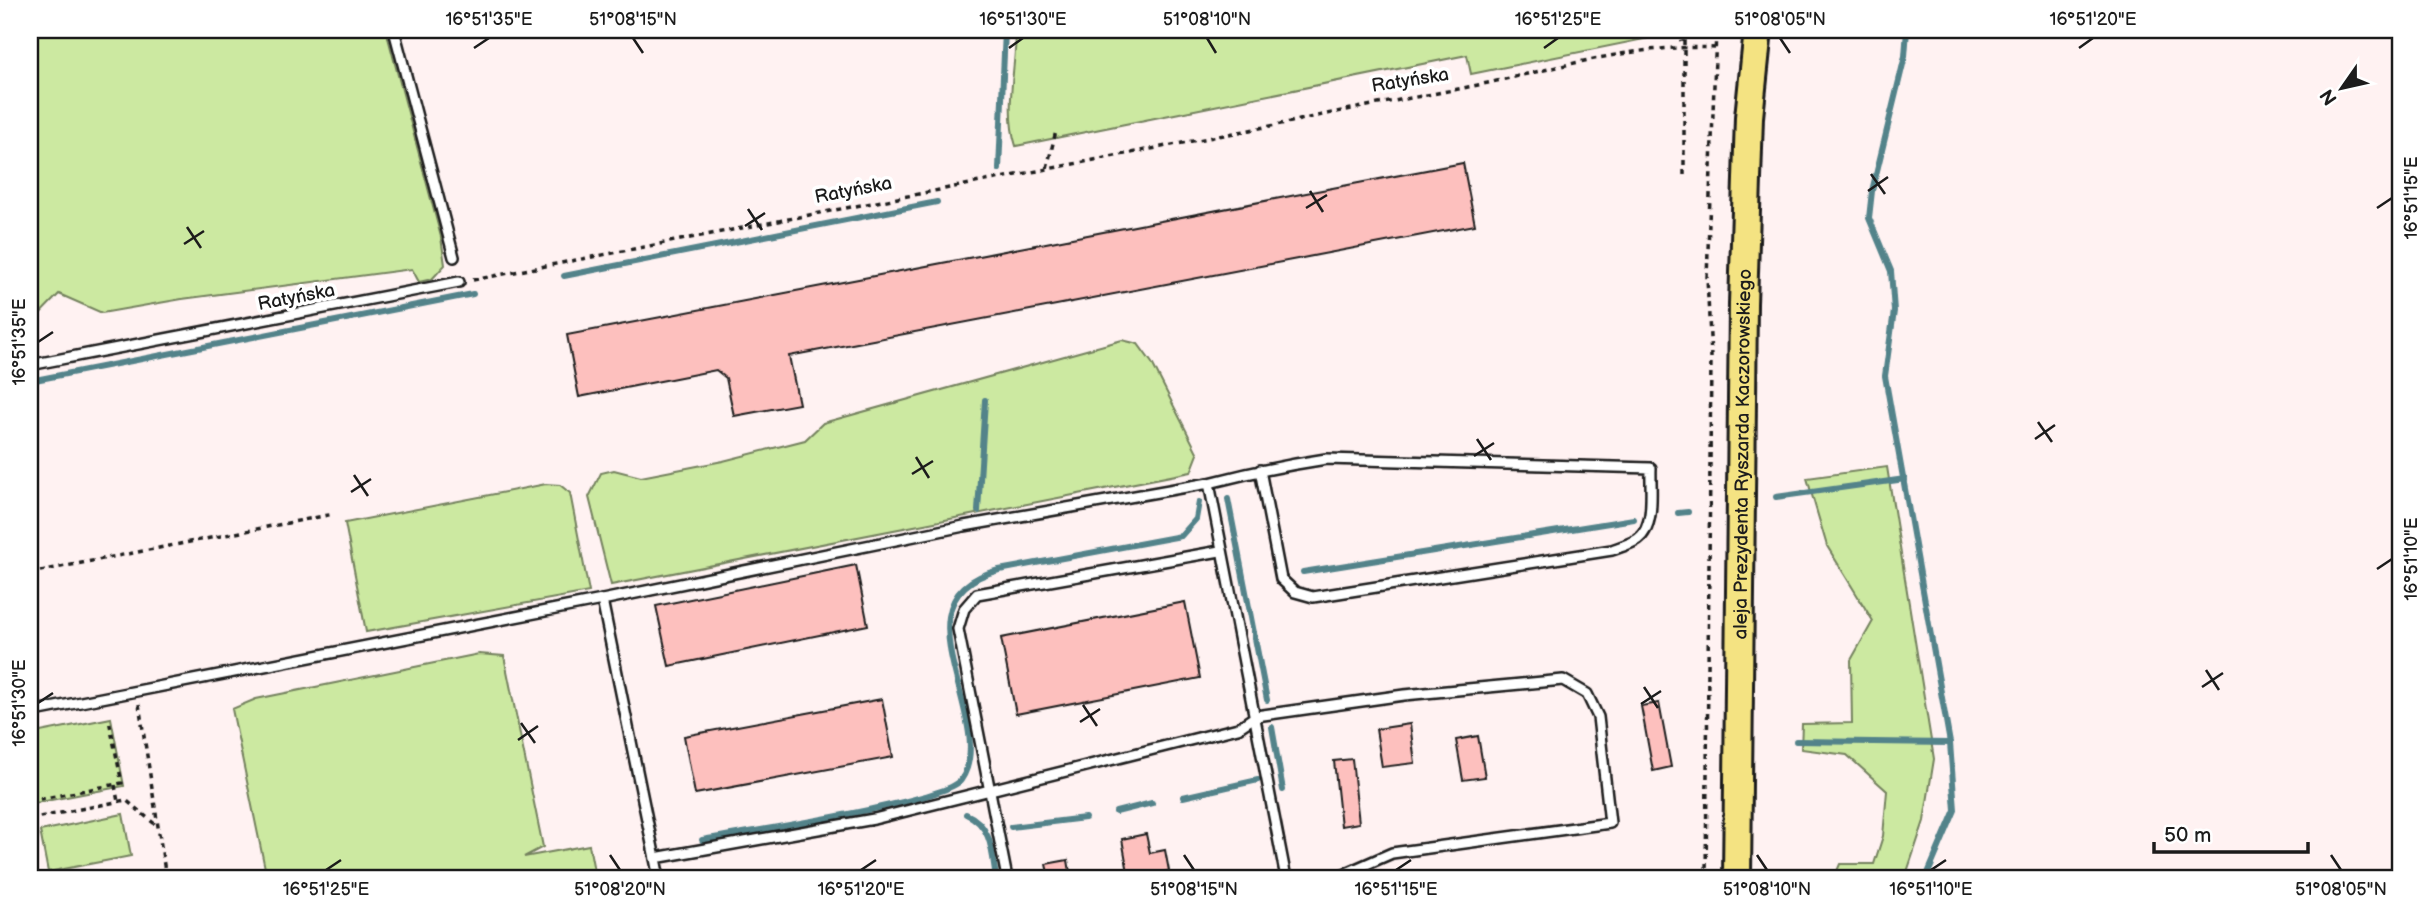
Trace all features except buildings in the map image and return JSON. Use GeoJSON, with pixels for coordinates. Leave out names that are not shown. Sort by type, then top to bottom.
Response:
{"type":"FeatureCollection","features":[{"type":"Feature","properties":{"kind":"main road","name":"aleja Prezydenta Ryszarda Kaczorowskiego"},"geometry":{"type":"LineString","coordinates":[[1737,878],[1742,304],[1749,117],[1759,30]]}},
{"type":"Feature","properties":{"kind":"lane"},"geometry":{"type":"LineString","coordinates":[[394,30],[454,257]]}},
{"type":"Feature","properties":{"kind":"lane","name":"Ratyńska"},"geometry":{"type":"LineString","coordinates":[[30,365],[459,282]]}},
{"type":"Feature","properties":{"kind":"lane"},"geometry":{"type":"LineString","coordinates":[[30,712],[964,526],[1209,483],[1260,470],[1326,459],[1651,468],[1650,510],[1646,530],[1638,539],[1612,550],[1313,597],[1295,592],[1281,579],[1260,470]]}},
{"type":"Feature","properties":{"kind":"lane"},"geometry":{"type":"LineString","coordinates":[[1209,483],[1220,551],[1256,716],[1286,878]]}},
{"type":"Feature","properties":{"kind":"lane"},"geometry":{"type":"LineString","coordinates":[[1007,878],[958,629],[964,609],[977,594],[1220,551]]}},
{"type":"Feature","properties":{"kind":"lane"},"geometry":{"type":"LineString","coordinates":[[602,600],[659,878]]}},
{"type":"Feature","properties":{"kind":"lane"},"geometry":{"type":"LineString","coordinates":[[655,858],[874,819],[1238,728],[1256,716],[1404,695],[1563,680],[1587,694],[1598,717],[1610,823],[1392,853],[1335,878]]}},
{"type":"Feature","properties":{"kind":"path"},"geometry":{"type":"LineString","coordinates":[[1678,30],[1682,46]]}},
{"type":"Feature","properties":{"kind":"path"},"geometry":{"type":"LineString","coordinates":[[1684,30],[1684,179]]}},
{"type":"Feature","properties":{"kind":"path"},"geometry":{"type":"LineString","coordinates":[[1706,878],[1711,357],[1707,278],[1716,30]]}},
{"type":"Feature","properties":{"kind":"path","name":"Ratyńska"},"geometry":{"type":"LineString","coordinates":[[459,282],[538,270],[1290,122],[1364,104],[1466,88],[1637,50],[1682,46],[1714,48]]}},
{"type":"Feature","properties":{"kind":"path"},"geometry":{"type":"LineString","coordinates":[[1047,168],[1056,131]]}},
{"type":"Feature","properties":{"kind":"path"},"geometry":{"type":"LineString","coordinates":[[30,573],[334,514]]}},
{"type":"Feature","properties":{"kind":"path"},"geometry":{"type":"LineString","coordinates":[[137,689],[166,878]]}},
{"type":"Feature","properties":{"kind":"path"},"geometry":{"type":"LineString","coordinates":[[30,801],[122,783],[109,720]]}},
{"type":"Feature","properties":{"kind":"path"},"geometry":{"type":"LineString","coordinates":[[115,785],[118,802]]}},
{"type":"Feature","properties":{"kind":"path"},"geometry":{"type":"LineString","coordinates":[[30,819],[126,800],[156,825]]}},
{"type":"Feature","properties":{"kind":"green space"},"geometry":{"type":"Polygon","coordinates":[[[30,30],[386,30],[441,237],[445,265],[432,279],[419,282],[412,269],[182,299],[102,313],[59,294],[30,324],[30,30]]]}},
{"type":"Feature","properties":{"kind":"green space"},"geometry":{"type":"Polygon","coordinates":[[[1016,30],[1670,30],[1669,34],[1471,74],[1467,55],[1016,146],[1011,103],[1016,30]]]}},
{"type":"Feature","properties":{"kind":"green space"},"geometry":{"type":"Polygon","coordinates":[[[1122,340],[1138,344],[1152,363],[1198,454],[1191,472],[611,585],[589,497],[601,473],[614,470],[641,477],[723,461],[805,440],[823,423],[1122,340]]]}},
{"type":"Feature","properties":{"kind":"green space"},"geometry":{"type":"Polygon","coordinates":[[[1887,467],[1934,759],[1924,821],[1905,878],[1834,878],[1840,864],[1874,864],[1883,836],[1887,791],[1847,755],[1801,749],[1802,724],[1852,723],[1851,660],[1873,621],[1827,546],[1807,478],[1887,467]]]}},
{"type":"Feature","properties":{"kind":"green space"},"geometry":{"type":"Polygon","coordinates":[[[546,484],[560,485],[570,493],[589,592],[366,632],[345,523],[546,484]]]}},
{"type":"Feature","properties":{"kind":"green space"},"geometry":{"type":"Polygon","coordinates":[[[479,654],[504,656],[543,847],[524,857],[589,845],[595,876],[267,878],[232,709],[256,699],[479,654]]]}},
{"type":"Feature","properties":{"kind":"green space"},"geometry":{"type":"Polygon","coordinates":[[[111,718],[124,786],[30,804],[30,734],[111,718]]]}},
{"type":"Feature","properties":{"kind":"green space"},"geometry":{"type":"Polygon","coordinates":[[[123,814],[131,856],[48,872],[40,831],[123,814]]]}},
{"type":"Feature","properties":{"kind":"waterway"},"geometry":{"type":"LineString","coordinates":[[999,169],[1005,30]]}},
{"type":"Feature","properties":{"kind":"waterway"},"geometry":{"type":"LineString","coordinates":[[1907,30],[1905,56],[1872,191],[1869,218],[1891,271],[1894,311],[1885,376],[1950,743],[1955,810],[1926,878]]}},
{"type":"Feature","properties":{"kind":"waterway"},"geometry":{"type":"LineString","coordinates":[[564,276],[937,202]]}},
{"type":"Feature","properties":{"kind":"waterway"},"geometry":{"type":"LineString","coordinates":[[30,381],[473,294]]}},
{"type":"Feature","properties":{"kind":"waterway"},"geometry":{"type":"LineString","coordinates":[[978,511],[985,400]]}},
{"type":"Feature","properties":{"kind":"waterway"},"geometry":{"type":"LineString","coordinates":[[1776,497],[1905,479]]}},
{"type":"Feature","properties":{"kind":"waterway"},"geometry":{"type":"LineString","coordinates":[[1228,499],[1267,700]]}},
{"type":"Feature","properties":{"kind":"waterway"},"geometry":{"type":"LineString","coordinates":[[702,840],[882,807],[947,789],[961,780],[970,756],[968,727],[948,634],[951,607],[967,585],[999,570],[1181,536],[1196,519],[1199,502]]}},
{"type":"Feature","properties":{"kind":"waterway"},"geometry":{"type":"LineString","coordinates":[[1678,513],[1688,512]]}},
{"type":"Feature","properties":{"kind":"waterway"},"geometry":{"type":"LineString","coordinates":[[1303,572],[1634,519]]}},
{"type":"Feature","properties":{"kind":"waterway"},"geometry":{"type":"LineString","coordinates":[[1272,727],[1283,790]]}},
{"type":"Feature","properties":{"kind":"waterway"},"geometry":{"type":"LineString","coordinates":[[1796,741],[1950,743]]}},
{"type":"Feature","properties":{"kind":"waterway"},"geometry":{"type":"LineString","coordinates":[[1183,797],[1258,780]]}},
{"type":"Feature","properties":{"kind":"waterway"},"geometry":{"type":"LineString","coordinates":[[1116,812],[1152,803]]}},
{"type":"Feature","properties":{"kind":"waterway"},"geometry":{"type":"LineString","coordinates":[[966,814],[975,819],[986,832],[996,878]]}},
{"type":"Feature","properties":{"kind":"waterway"},"geometry":{"type":"LineString","coordinates":[[1011,827],[1085,818]]}}]}
